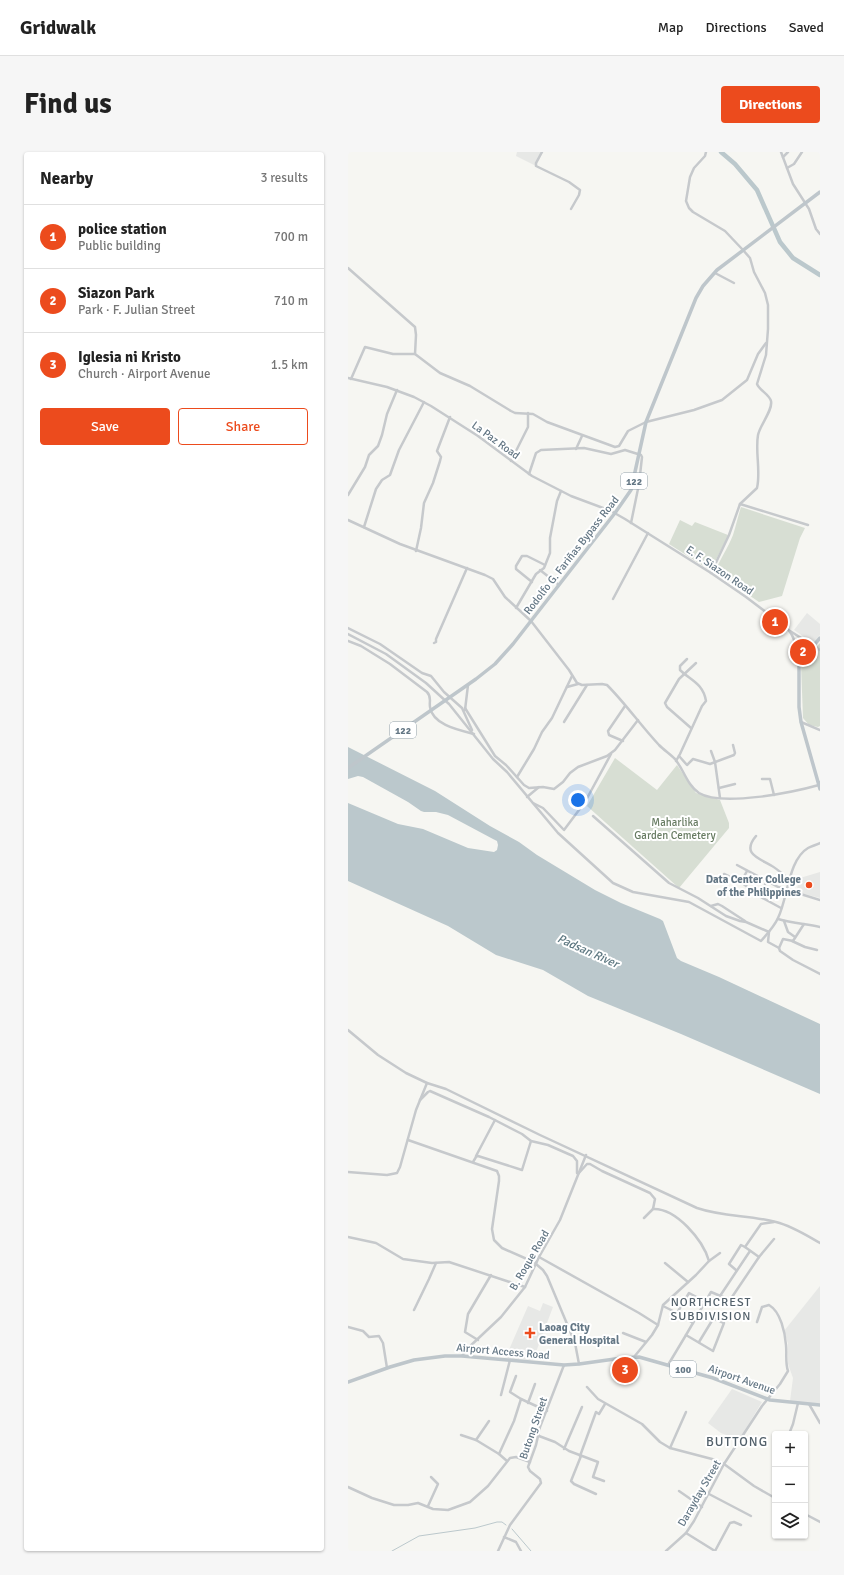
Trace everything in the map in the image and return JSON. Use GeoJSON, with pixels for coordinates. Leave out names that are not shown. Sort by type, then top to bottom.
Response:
{"type":"FeatureCollection","features":[{"type":"Feature","properties":{"kind":"main road","name":"Rodolfo G. Fariñas Bypass Road"},"geometry":{"type":"LineString","coordinates":[[348,768],[458,692],[503,655],[615,513],[631,490],[646,422],[696,298],[703,286],[714,272],[820,192]]}},
{"type":"Feature","properties":{"kind":"main road"},"geometry":{"type":"LineString","coordinates":[[820,638],[799,662],[799,700],[801,722],[820,785]]}},
{"type":"Feature","properties":{"kind":"main road","name":"Airport Access Road"},"geometry":{"type":"LineString","coordinates":[[348,1382],[387,1368],[427,1358],[462,1356],[564,1365]]}},
{"type":"Feature","properties":{"kind":"main road","name":"Airport Avenue"},"geometry":{"type":"LineString","coordinates":[[564,1365],[634,1357],[668,1365],[732,1384],[768,1399],[820,1405]]}},
{"type":"Feature","properties":{"kind":"street"},"geometry":{"type":"LineString","coordinates":[[542,152],[536,166],[569,182],[580,190],[579,195],[571,209]]}},
{"type":"Feature","properties":{"kind":"street"},"geometry":{"type":"LineString","coordinates":[[706,152],[691,173],[686,198],[687,204],[693,212],[725,231],[750,258],[767,299],[768,329],[765,360],[757,384],[770,399],[771,404],[758,434],[757,486],[755,490],[740,504],[729,535],[711,573]]}},
{"type":"Feature","properties":{"kind":"street"},"geometry":{"type":"LineString","coordinates":[[781,152],[795,188],[806,204],[816,229],[820,234]]}},
{"type":"Feature","properties":{"kind":"street"},"geometry":{"type":"LineString","coordinates":[[783,157],[788,152]]}},
{"type":"Feature","properties":{"kind":"street"},"geometry":{"type":"LineString","coordinates":[[787,168],[794,164],[802,152]]}},
{"type":"Feature","properties":{"kind":"street"},"geometry":{"type":"LineString","coordinates":[[348,268],[415,327],[415,354]]}},
{"type":"Feature","properties":{"kind":"street"},"geometry":{"type":"LineString","coordinates":[[714,272],[734,283]]}},
{"type":"Feature","properties":{"kind":"street"},"geometry":{"type":"LineString","coordinates":[[349,378],[365,347],[393,354],[415,354],[440,373],[470,386],[515,413],[533,414],[547,422],[582,436],[612,447],[617,447],[628,431],[646,422],[694,410],[722,400],[747,380],[758,354],[766,344]]}},
{"type":"Feature","properties":{"kind":"street","name":"La Paz Road"},"geometry":{"type":"LineString","coordinates":[[349,378],[371,382],[397,390],[424,402],[450,417],[529,474],[561,491],[615,513],[631,523]]}},
{"type":"Feature","properties":{"kind":"street"},"geometry":{"type":"LineString","coordinates":[[348,495],[365,468],[369,455],[378,446],[387,414],[397,390]]}},
{"type":"Feature","properties":{"kind":"street"},"geometry":{"type":"LineString","coordinates":[[364,527],[376,489],[382,480],[390,475],[399,450],[424,402]]}},
{"type":"Feature","properties":{"kind":"street"},"geometry":{"type":"LineString","coordinates":[[511,461],[528,427],[528,413]]}},
{"type":"Feature","properties":{"kind":"street"},"geometry":{"type":"LineString","coordinates":[[416,551],[421,528],[424,502],[433,482],[441,457],[437,451],[450,417]]}},
{"type":"Feature","properties":{"kind":"street"},"geometry":{"type":"LineString","coordinates":[[576,449],[582,436]]}},
{"type":"Feature","properties":{"kind":"street"},"geometry":{"type":"LineString","coordinates":[[529,474],[536,453],[539,451],[560,448],[587,449],[611,454],[625,450],[638,455],[642,457],[641,471],[631,523]]}},
{"type":"Feature","properties":{"kind":"street"},"geometry":{"type":"LineString","coordinates":[[516,608],[540,570],[545,565],[551,551],[550,538],[557,501],[561,491]]}},
{"type":"Feature","properties":{"kind":"street"},"geometry":{"type":"LineString","coordinates":[[740,504],[808,525]]}},
{"type":"Feature","properties":{"kind":"street"},"geometry":{"type":"LineString","coordinates":[[348,520],[416,551],[467,568],[493,579],[504,597],[531,620],[579,684]]}},
{"type":"Feature","properties":{"kind":"street","name":"E. F. Siazon Road"},"geometry":{"type":"LineString","coordinates":[[631,523],[711,573],[746,597],[790,631],[820,650]]}},
{"type":"Feature","properties":{"kind":"street"},"geometry":{"type":"LineString","coordinates":[[613,599],[648,533]]}},
{"type":"Feature","properties":{"kind":"street"},"geometry":{"type":"LineString","coordinates":[[532,582],[516,569],[516,566],[522,556],[527,556],[545,565]]}},
{"type":"Feature","properties":{"kind":"street"},"geometry":{"type":"LineString","coordinates":[[434,643],[436,642],[467,568]]}},
{"type":"Feature","properties":{"kind":"street"},"geometry":{"type":"LineString","coordinates":[[540,570],[559,585]]}},
{"type":"Feature","properties":{"kind":"street"},"geometry":{"type":"LineString","coordinates":[[348,628],[380,644],[422,673],[431,676],[444,692],[462,708],[474,734]]}},
{"type":"Feature","properties":{"kind":"street"},"geometry":{"type":"LineString","coordinates":[[790,631],[799,662]]}},
{"type":"Feature","properties":{"kind":"street"},"geometry":{"type":"LineString","coordinates":[[348,634],[386,654],[426,683],[449,704],[493,759],[558,833],[613,884],[633,892],[689,902],[761,941],[778,919],[794,867],[800,856],[808,848],[820,843]]}},
{"type":"Feature","properties":{"kind":"street"},"geometry":{"type":"LineString","coordinates":[[348,640],[361,646],[390,664],[427,692],[431,697],[430,706],[432,712],[437,719],[453,728],[474,734]]}},
{"type":"Feature","properties":{"kind":"street"},"geometry":{"type":"LineString","coordinates":[[676,760],[706,699],[696,682],[685,674],[680,668],[687,659]]}},
{"type":"Feature","properties":{"kind":"street"},"geometry":{"type":"LineString","coordinates":[[691,728],[666,707],[665,703],[677,682],[696,663]]}},
{"type":"Feature","properties":{"kind":"street"},"geometry":{"type":"LineString","coordinates":[[517,777],[534,749],[542,732],[552,718],[572,676]]}},
{"type":"Feature","properties":{"kind":"street"},"geometry":{"type":"LineString","coordinates":[[464,712],[468,684]]}},
{"type":"Feature","properties":{"kind":"street"},"geometry":{"type":"LineString","coordinates":[[567,687],[579,684],[606,684],[659,745],[676,760],[694,789],[705,796],[720,798],[760,797],[820,785]]}},
{"type":"Feature","properties":{"kind":"street"},"geometry":{"type":"LineString","coordinates":[[564,722],[588,685]]}},
{"type":"Feature","properties":{"kind":"street"},"geometry":{"type":"LineString","coordinates":[[622,741],[609,735],[608,731],[625,706]]}},
{"type":"Feature","properties":{"kind":"street"},"geometry":{"type":"LineString","coordinates":[[465,708],[496,756],[527,788],[540,787],[554,789],[563,782],[570,772],[611,753]]}},
{"type":"Feature","properties":{"kind":"street"},"geometry":{"type":"LineString","coordinates":[[532,803],[543,808],[564,830],[586,802],[611,753],[638,720]]}},
{"type":"Feature","properties":{"kind":"street"},"geometry":{"type":"LineString","coordinates":[[801,722],[820,730]]}},
{"type":"Feature","properties":{"kind":"street"},"geometry":{"type":"LineString","coordinates":[[679,756],[686,765],[693,758],[708,764],[734,755],[733,745]]}},
{"type":"Feature","properties":{"kind":"street"},"geometry":{"type":"LineString","coordinates":[[711,751],[715,762],[720,798]]}},
{"type":"Feature","properties":{"kind":"street"},"geometry":{"type":"LineString","coordinates":[[762,779],[770,779],[774,795]]}},
{"type":"Feature","properties":{"kind":"street"},"geometry":{"type":"LineString","coordinates":[[719,788],[735,784]]}},
{"type":"Feature","properties":{"kind":"street"},"geometry":{"type":"LineString","coordinates":[[527,797],[540,787]]}},
{"type":"Feature","properties":{"kind":"street"},"geometry":{"type":"LineString","coordinates":[[593,816],[661,877],[726,916],[746,922]]}},
{"type":"Feature","properties":{"kind":"street"},"geometry":{"type":"LineString","coordinates":[[756,836],[751,841],[750,849],[752,854],[778,870],[790,880]]}},
{"type":"Feature","properties":{"kind":"street"},"geometry":{"type":"LineString","coordinates":[[737,865],[787,891],[820,900]]}},
{"type":"Feature","properties":{"kind":"street"},"geometry":{"type":"LineString","coordinates":[[740,882],[747,871]]}},
{"type":"Feature","properties":{"kind":"street"},"geometry":{"type":"LineString","coordinates":[[724,874],[740,882],[759,896],[782,908]]}},
{"type":"Feature","properties":{"kind":"street"},"geometry":{"type":"LineString","coordinates":[[759,896],[767,881]]}},
{"type":"Feature","properties":{"kind":"street"},"geometry":{"type":"LineString","coordinates":[[711,906],[718,904],[746,922],[769,932]]}},
{"type":"Feature","properties":{"kind":"street"},"geometry":{"type":"LineString","coordinates":[[778,919],[820,928]]}},
{"type":"Feature","properties":{"kind":"street"},"geometry":{"type":"LineString","coordinates":[[784,921],[788,932],[795,937]]}},
{"type":"Feature","properties":{"kind":"street"},"geometry":{"type":"LineString","coordinates":[[792,941],[804,924]]}},
{"type":"Feature","properties":{"kind":"street"},"geometry":{"type":"LineString","coordinates":[[769,932],[768,942],[779,948],[781,953],[820,974]]}},
{"type":"Feature","properties":{"kind":"street"},"geometry":{"type":"LineString","coordinates":[[779,948],[783,939],[817,950]]}},
{"type":"Feature","properties":{"kind":"street"},"geometry":{"type":"LineString","coordinates":[[348,1030],[366,1046],[391,1064],[427,1083],[446,1089],[709,1212],[776,1222],[791,1227],[820,1244]]}},
{"type":"Feature","properties":{"kind":"street"},"geometry":{"type":"LineString","coordinates":[[348,1172],[387,1175],[397,1173],[420,1100],[427,1083]]}},
{"type":"Feature","properties":{"kind":"street"},"geometry":{"type":"LineString","coordinates":[[420,1100],[430,1091],[494,1120],[522,1134],[531,1141],[548,1145],[575,1158],[577,1161],[577,1175]]}},
{"type":"Feature","properties":{"kind":"street"},"geometry":{"type":"LineString","coordinates":[[473,1162],[494,1120]]}},
{"type":"Feature","properties":{"kind":"street"},"geometry":{"type":"LineString","coordinates":[[408,1140],[495,1170],[499,1176],[492,1236],[496,1244],[536,1263],[543,1270],[576,1343],[579,1364]]}},
{"type":"Feature","properties":{"kind":"street"},"geometry":{"type":"LineString","coordinates":[[476,1156],[521,1170],[523,1169],[531,1141]]}},
{"type":"Feature","properties":{"kind":"street","name":"B. Roque Road"},"geometry":{"type":"LineString","coordinates":[[462,1356],[467,1349],[505,1313],[525,1287],[539,1257],[560,1220],[586,1155]]}},
{"type":"Feature","properties":{"kind":"street"},"geometry":{"type":"LineString","coordinates":[[577,1175],[583,1171],[587,1164],[590,1164],[650,1193],[655,1199],[653,1209],[644,1218]]}},
{"type":"Feature","properties":{"kind":"street"},"geometry":{"type":"LineString","coordinates":[[653,1209],[665,1211],[688,1228],[704,1247],[709,1261]]}},
{"type":"Feature","properties":{"kind":"street"},"geometry":{"type":"LineString","coordinates":[[745,1247],[759,1226],[776,1222]]}},
{"type":"Feature","properties":{"kind":"street"},"geometry":{"type":"LineString","coordinates":[[348,1237],[376,1243],[403,1259],[436,1263],[449,1262],[525,1287]]}},
{"type":"Feature","properties":{"kind":"street"},"geometry":{"type":"LineString","coordinates":[[668,1365],[712,1292],[730,1300],[759,1257],[774,1239]]}},
{"type":"Feature","properties":{"kind":"street"},"geometry":{"type":"LineString","coordinates":[[736,1270],[728,1264],[741,1246],[745,1247],[759,1257]]}},
{"type":"Feature","properties":{"kind":"street"},"geometry":{"type":"LineString","coordinates":[[720,1296],[750,1251]]}},
{"type":"Feature","properties":{"kind":"street"},"geometry":{"type":"LineString","coordinates":[[634,1357],[658,1324],[663,1306],[709,1261],[720,1253]]}},
{"type":"Feature","properties":{"kind":"street"},"geometry":{"type":"LineString","coordinates":[[539,1257],[658,1324]]}},
{"type":"Feature","properties":{"kind":"street"},"geometry":{"type":"LineString","coordinates":[[414,1310],[430,1279],[436,1263]]}},
{"type":"Feature","properties":{"kind":"street"},"geometry":{"type":"LineString","coordinates":[[666,1263],[688,1282]]}},
{"type":"Feature","properties":{"kind":"street"},"geometry":{"type":"LineString","coordinates":[[478,1340],[465,1332],[467,1317],[491,1275]]}},
{"type":"Feature","properties":{"kind":"street"},"geometry":{"type":"LineString","coordinates":[[677,1313],[689,1293],[706,1302]]}},
{"type":"Feature","properties":{"kind":"street","name":"Darayday Street"},"geometry":{"type":"LineString","coordinates":[[666,1551],[686,1533],[710,1494],[724,1464],[788,1371],[786,1361],[786,1345],[780,1320],[773,1307],[768,1305],[762,1308],[757,1322]]}},
{"type":"Feature","properties":{"kind":"street"},"geometry":{"type":"LineString","coordinates":[[663,1306],[693,1322]]}},
{"type":"Feature","properties":{"kind":"street"},"geometry":{"type":"LineString","coordinates":[[686,1335],[713,1351],[724,1323],[700,1312]]}},
{"type":"Feature","properties":{"kind":"street"},"geometry":{"type":"LineString","coordinates":[[699,1342],[713,1319]]}},
{"type":"Feature","properties":{"kind":"street"},"geometry":{"type":"LineString","coordinates":[[348,1327],[363,1331],[369,1337],[379,1336],[383,1343],[387,1368]]}},
{"type":"Feature","properties":{"kind":"street"},"geometry":{"type":"LineString","coordinates":[[623,1333],[646,1342]]}},
{"type":"Feature","properties":{"kind":"street"},"geometry":{"type":"LineString","coordinates":[[501,1395],[510,1360]]}},
{"type":"Feature","properties":{"kind":"street","name":"Butong Street"},"geometry":{"type":"LineString","coordinates":[[498,1551],[510,1525],[541,1483],[540,1479],[528,1469],[540,1427],[564,1365]]}},
{"type":"Feature","properties":{"kind":"street"},"geometry":{"type":"LineString","coordinates":[[516,1376],[510,1392],[520,1399],[547,1411]]}},
{"type":"Feature","properties":{"kind":"street"},"geometry":{"type":"LineString","coordinates":[[528,1403],[535,1384]]}},
{"type":"Feature","properties":{"kind":"street"},"geometry":{"type":"LineString","coordinates":[[587,1387],[592,1395],[605,1404],[642,1424],[660,1442],[670,1448],[712,1459],[724,1464],[754,1486],[772,1496]]}},
{"type":"Feature","properties":{"kind":"street"},"geometry":{"type":"LineString","coordinates":[[499,1454],[514,1421],[520,1399]]}},
{"type":"Feature","properties":{"kind":"street"},"geometry":{"type":"LineString","coordinates":[[790,1431],[793,1424],[798,1403]]}},
{"type":"Feature","properties":{"kind":"street"},"geometry":{"type":"LineString","coordinates":[[596,1494],[574,1484],[571,1480],[596,1412],[600,1414],[605,1404]]}},
{"type":"Feature","properties":{"kind":"street"},"geometry":{"type":"LineString","coordinates":[[809,1404],[820,1423]]}},
{"type":"Feature","properties":{"kind":"street"},"geometry":{"type":"LineString","coordinates":[[564,1449],[582,1407]]}},
{"type":"Feature","properties":{"kind":"street"},"geometry":{"type":"LineString","coordinates":[[670,1448],[686,1412]]}},
{"type":"Feature","properties":{"kind":"street"},"geometry":{"type":"LineString","coordinates":[[476,1440],[489,1420]]}},
{"type":"Feature","properties":{"kind":"street"},"geometry":{"type":"LineString","coordinates":[[461,1436],[476,1440],[499,1454],[506,1461]]}},
{"type":"Feature","properties":{"kind":"street"},"geometry":{"type":"LineString","coordinates":[[538,1436],[555,1442],[564,1449],[580,1456],[598,1462],[593,1477],[604,1482]]}},
{"type":"Feature","properties":{"kind":"street"},"geometry":{"type":"LineString","coordinates":[[348,1487],[385,1503],[402,1505],[418,1503],[441,1510],[448,1510],[470,1502],[494,1480],[506,1461],[516,1457],[530,1462]]}},
{"type":"Feature","properties":{"kind":"street"},"geometry":{"type":"LineString","coordinates":[[428,1506],[438,1484],[431,1477]]}},
{"type":"Feature","properties":{"kind":"street"},"geometry":{"type":"LineString","coordinates":[[679,1491],[702,1507]]}},
{"type":"Feature","properties":{"kind":"street"},"geometry":{"type":"LineString","coordinates":[[710,1494],[751,1516]]}},
{"type":"Feature","properties":{"kind":"street"},"geometry":{"type":"LineString","coordinates":[[808,1516],[820,1522]]}},
{"type":"Feature","properties":{"kind":"street"},"geometry":{"type":"LineString","coordinates":[[686,1533],[715,1551],[730,1523],[734,1522],[741,1525]]}},
{"type":"Feature","properties":{"kind":"street"},"geometry":{"type":"LineString","coordinates":[[504,1538],[516,1542],[521,1551]]}},
{"type":"Feature","properties":{"kind":"shaded area"},"geometry":{"type":"Polygon","coordinates":[[[517,152],[543,152],[536,166],[516,156],[517,152]]]}},
{"type":"Feature","properties":{"kind":"shaded area"},"geometry":{"type":"Polygon","coordinates":[[[807,613],[820,624],[820,635],[813,643],[794,630],[807,613]]]}},
{"type":"Feature","properties":{"kind":"shaded area","name":"Data Center College of the Philippines"},"geometry":{"type":"Polygon","coordinates":[[[820,872],[820,898],[796,892],[800,878],[820,872]]]}},
{"type":"Feature","properties":{"kind":"shaded area"},"geometry":{"type":"Polygon","coordinates":[[[820,1286],[820,1404],[790,1401],[793,1378],[788,1364],[788,1344],[784,1331],[820,1286]]]}},
{"type":"Feature","properties":{"kind":"shaded area","name":"Laoag City General Hospital"},"geometry":{"type":"Polygon","coordinates":[[[543,1303],[553,1307],[533,1360],[505,1359],[528,1306],[540,1311],[543,1303]]]}},
{"type":"Feature","properties":{"kind":"shaded area"},"geometry":{"type":"Polygon","coordinates":[[[732,1389],[762,1402],[739,1440],[721,1433],[708,1423],[732,1389]]]}},
{"type":"Feature","properties":{"kind":"green space"},"geometry":{"type":"Polygon","coordinates":[[[741,507],[805,528],[800,538],[782,596],[759,602],[715,572],[733,535],[741,507]]]}},
{"type":"Feature","properties":{"kind":"green space"},"geometry":{"type":"Polygon","coordinates":[[[680,520],[692,526],[695,522],[728,535],[711,571],[669,544],[680,520]]]}},
{"type":"Feature","properties":{"kind":"green space"},"geometry":{"type":"Polygon","coordinates":[[[820,643],[820,726],[818,727],[809,725],[803,718],[801,665],[820,643]]]}},
{"type":"Feature","properties":{"kind":"green space","name":"Maharlika Garden Cemetery"},"geometry":{"type":"Polygon","coordinates":[[[615,758],[657,790],[677,765],[696,793],[720,800],[729,823],[729,828],[679,888],[587,806],[615,758]]]}},
{"type":"Feature","properties":{"kind":"water","name":"Padsan River"},"geometry":{"type":"Polygon","coordinates":[[[348,747],[435,791],[595,890],[621,903],[660,919],[663,921],[677,958],[681,961],[820,1024],[820,1094],[588,996],[543,970],[496,955],[448,926],[348,881],[348,803],[398,824],[423,829],[468,848],[494,852],[497,850],[498,845],[497,841],[448,815],[436,812],[421,811],[363,777],[358,776],[348,779],[348,747]]]}},
{"type":"Feature","properties":{"kind":"waterway"},"geometry":{"type":"LineString","coordinates":[[721,152],[735,164],[757,190],[780,242],[793,258],[820,275]]}},
{"type":"Feature","properties":{"kind":"waterway"},"geometry":{"type":"LineString","coordinates":[[392,1551],[419,1536],[475,1528],[497,1522],[502,1522],[506,1525]]}},
{"type":"Feature","properties":{"kind":"waterway"},"geometry":{"type":"LineString","coordinates":[[512,1529],[531,1551]]}},
{"type":"Feature","properties":{"kind":"place","name":"police station"},"geometry":{"type":"Point","coordinates":[775,622]}},
{"type":"Feature","properties":{"kind":"place","name":"Siazon Park"},"geometry":{"type":"Point","coordinates":[803,652]}},
{"type":"Feature","properties":{"kind":"place","name":"Data Center College of the Philippines"},"geometry":{"type":"Point","coordinates":[809,885]}},
{"type":"Feature","properties":{"kind":"place","name":"Laoag City General Hospital"},"geometry":{"type":"Point","coordinates":[530,1333]}},
{"type":"Feature","properties":{"kind":"place","name":"Iglesia ni Kristo"},"geometry":{"type":"Point","coordinates":[625,1370]}},
{"type":"Feature","properties":{"kind":"district","name":"NORTHCREST SUBDIVISION"},"geometry":{"type":"Point","coordinates":[711,1309]}},
{"type":"Feature","properties":{"kind":"district","name":"BUTTONG"},"geometry":{"type":"Point","coordinates":[737,1441]}}]}
